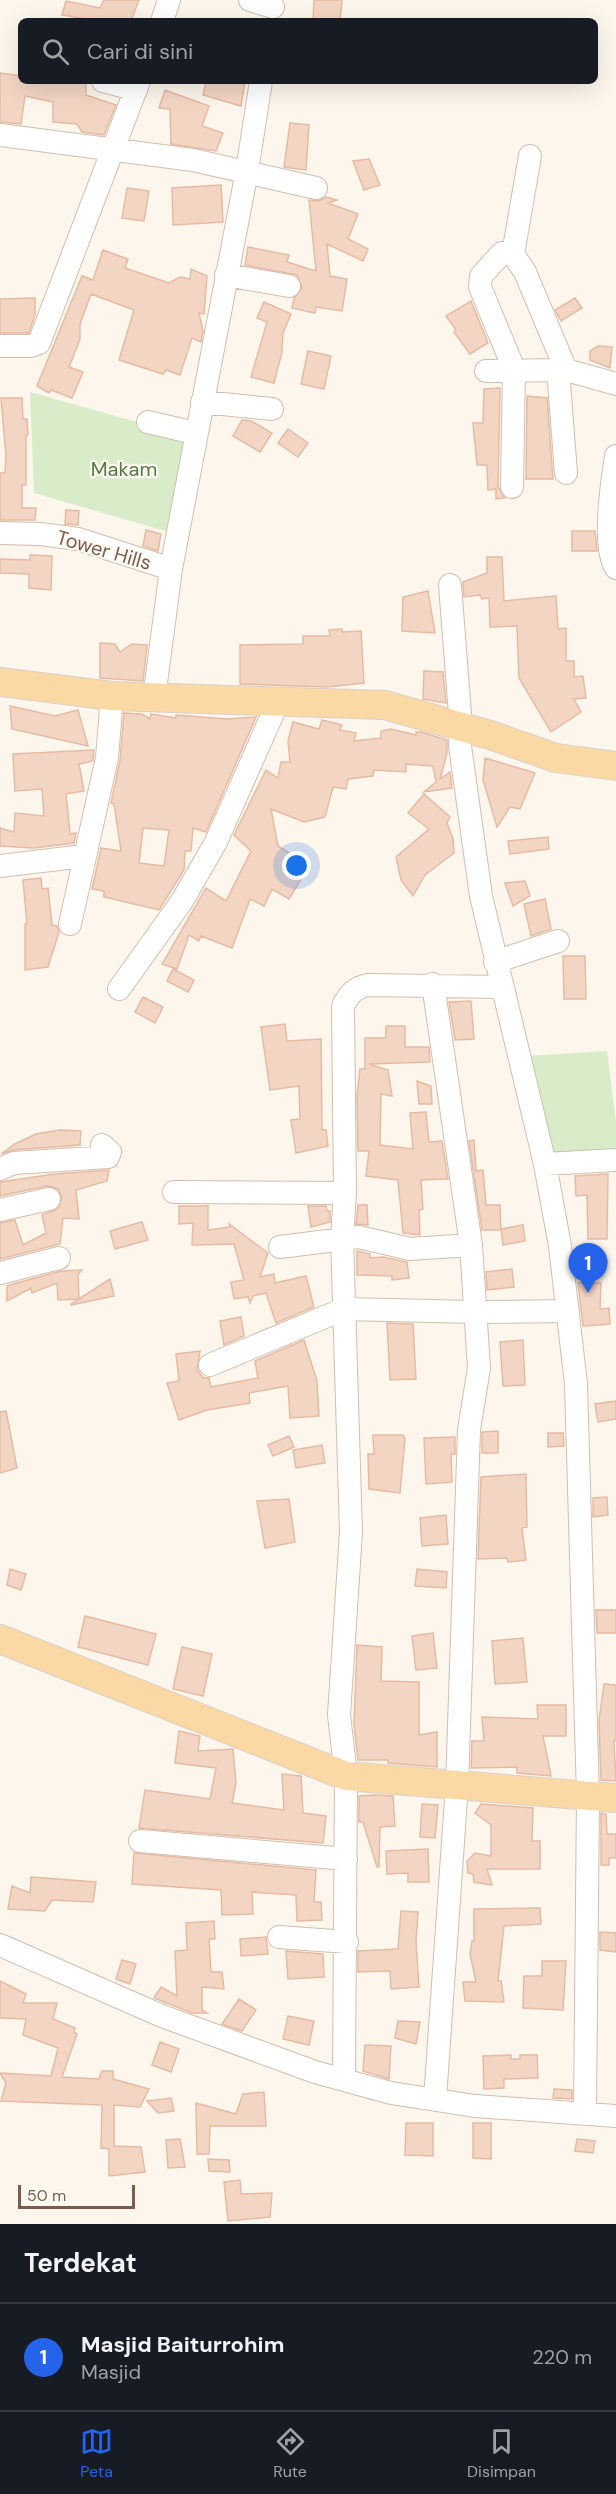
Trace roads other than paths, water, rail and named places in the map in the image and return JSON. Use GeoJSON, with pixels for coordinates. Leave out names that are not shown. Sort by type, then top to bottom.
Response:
{"type":"FeatureCollection","features":[{"type":"Feature","properties":{"kind":"main road"},"geometry":{"type":"LineString","coordinates":[[0,682],[112,696],[385,705],[536,752],[577,762],[616,766]]}},
{"type":"Feature","properties":{"kind":"main road"},"geometry":{"type":"LineString","coordinates":[[0,1639],[346,1776],[616,1798]]}},
{"type":"Feature","properties":{"kind":"street"},"geometry":{"type":"LineString","coordinates":[[163,18],[169,0]]}},
{"type":"Feature","properties":{"kind":"street"},"geometry":{"type":"LineString","coordinates":[[250,0],[272,9]]}},
{"type":"Feature","properties":{"kind":"street"},"geometry":{"type":"LineString","coordinates":[[154,698],[171,570],[195,433],[247,171],[261,84]]}},
{"type":"Feature","properties":{"kind":"street"},"geometry":{"type":"LineString","coordinates":[[0,346],[31,346],[39,343],[138,86]]}},
{"type":"Feature","properties":{"kind":"street"},"geometry":{"type":"LineString","coordinates":[[1,142],[114,150],[193,160],[316,188]]}},
{"type":"Feature","properties":{"kind":"street"},"geometry":{"type":"LineString","coordinates":[[530,156],[513,254],[525,272],[562,370],[566,473]]}},
{"type":"Feature","properties":{"kind":"street"},"geometry":{"type":"LineString","coordinates":[[513,254],[502,253],[496,256],[481,276],[480,287],[514,369],[513,486]]}},
{"type":"Feature","properties":{"kind":"street"},"geometry":{"type":"LineString","coordinates":[[226,275],[290,286]]}},
{"type":"Feature","properties":{"kind":"street"},"geometry":{"type":"LineString","coordinates":[[486,371],[562,370],[616,384]]}},
{"type":"Feature","properties":{"kind":"street"},"geometry":{"type":"LineString","coordinates":[[202,402],[272,409]]}},
{"type":"Feature","properties":{"kind":"street"},"geometry":{"type":"LineString","coordinates":[[148,422],[195,433]]}},
{"type":"Feature","properties":{"kind":"street"},"geometry":{"type":"LineString","coordinates":[[616,456],[609,515],[612,560],[616,568]]}},
{"type":"Feature","properties":{"kind":"street","name":"Tower Hills"},"geometry":{"type":"LineString","coordinates":[[0,533],[40,534],[78,539],[171,570]]}},
{"type":"Feature","properties":{"kind":"street"},"geometry":{"type":"LineString","coordinates":[[450,585],[461,727],[460,746],[472,830],[495,962],[545,1164],[560,1246],[576,1384],[588,1796],[585,2113]]}},
{"type":"Feature","properties":{"kind":"street"},"geometry":{"type":"LineString","coordinates":[[70,924],[83,856],[107,758],[112,696]]}},
{"type":"Feature","properties":{"kind":"street"},"geometry":{"type":"LineString","coordinates":[[119,989],[182,901],[216,842],[278,702]]}},
{"type":"Feature","properties":{"kind":"street"},"geometry":{"type":"LineString","coordinates":[[0,866],[83,856]]}},
{"type":"Feature","properties":{"kind":"street"},"geometry":{"type":"LineString","coordinates":[[495,962],[558,941]]}},
{"type":"Feature","properties":{"kind":"street"},"geometry":{"type":"LineString","coordinates":[[344,2079],[347,1942],[346,1776],[339,1715],[351,1532],[342,1238],[345,1193],[343,1006],[348,994],[368,985],[434,984],[502,987]]}},
{"type":"Feature","properties":{"kind":"street"},"geometry":{"type":"LineString","coordinates":[[434,984],[471,1245],[479,1368],[469,1430],[457,1785],[435,2099]]}},
{"type":"Feature","properties":{"kind":"street"},"geometry":{"type":"LineString","coordinates":[[0,1169],[14,1163],[108,1157],[110,1152],[102,1145]]}},
{"type":"Feature","properties":{"kind":"street"},"geometry":{"type":"LineString","coordinates":[[545,1164],[616,1160]]}},
{"type":"Feature","properties":{"kind":"street"},"geometry":{"type":"LineString","coordinates":[[174,1192],[345,1193]]}},
{"type":"Feature","properties":{"kind":"street"},"geometry":{"type":"LineString","coordinates":[[0,1210],[49,1199]]}},
{"type":"Feature","properties":{"kind":"street"},"geometry":{"type":"LineString","coordinates":[[280,1247],[342,1238],[370,1238],[410,1249],[471,1245]]}},
{"type":"Feature","properties":{"kind":"street"},"geometry":{"type":"LineString","coordinates":[[0,1273],[59,1258]]}},
{"type":"Feature","properties":{"kind":"street"},"geometry":{"type":"LineString","coordinates":[[210,1365],[344,1309],[476,1312],[568,1311]]}},
{"type":"Feature","properties":{"kind":"street"},"geometry":{"type":"LineString","coordinates":[[140,1840],[346,1859]]}},
{"type":"Feature","properties":{"kind":"street"},"geometry":{"type":"LineString","coordinates":[[279,1937],[347,1942]]}},
{"type":"Feature","properties":{"kind":"street"},"geometry":{"type":"LineString","coordinates":[[0,1944],[182,2024],[315,2072],[391,2093],[522,2111],[616,2116]]}},
{"type":"Feature","properties":{"kind":"place","name":"Masjid Baiturrohim"},"geometry":{"type":"Point","coordinates":[588,1293]}},
{"type":"Feature","properties":{"kind":"park label","name":"Makam"},"geometry":{"type":"Point","coordinates":[124,469]}}]}
